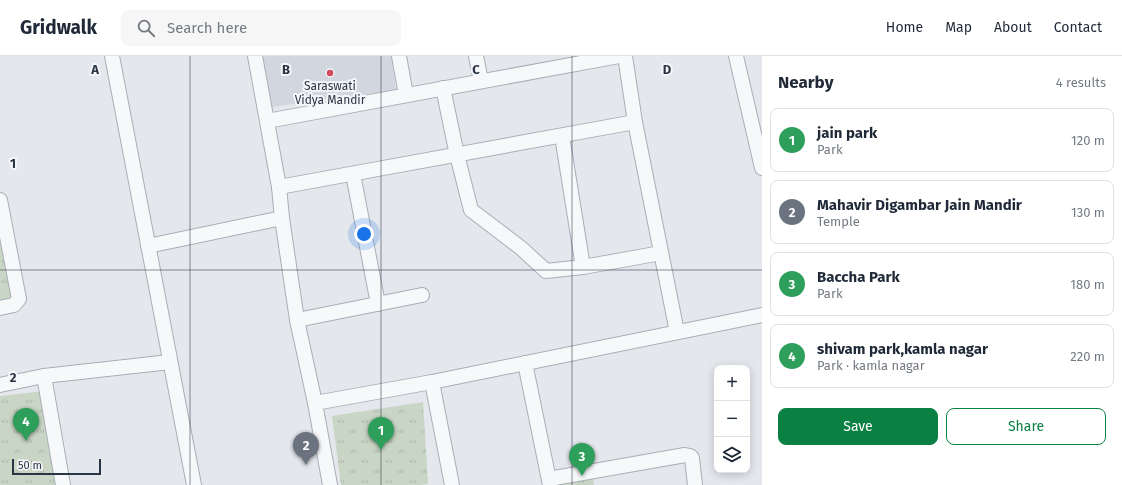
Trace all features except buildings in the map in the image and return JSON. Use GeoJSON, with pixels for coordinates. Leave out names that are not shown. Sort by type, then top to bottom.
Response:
{"type":"FeatureCollection","features":[{"type":"Feature","properties":{"kind":"street"},"geometry":{"type":"LineString","coordinates":[[112,56],[194,485]]}},
{"type":"Feature","properties":{"kind":"street"},"geometry":{"type":"LineString","coordinates":[[254,56],[279,188],[297,320],[315,403],[330,485]]}},
{"type":"Feature","properties":{"kind":"street"},"geometry":{"type":"LineString","coordinates":[[399,56],[406,95]]}},
{"type":"Feature","properties":{"kind":"street"},"geometry":{"type":"LineString","coordinates":[[476,56],[481,81]]}},
{"type":"Feature","properties":{"kind":"street"},"geometry":{"type":"LineString","coordinates":[[267,120],[481,81],[546,63],[619,56]]}},
{"type":"Feature","properties":{"kind":"street"},"geometry":{"type":"LineString","coordinates":[[625,56],[635,122],[677,332]]}},
{"type":"Feature","properties":{"kind":"street"},"geometry":{"type":"LineString","coordinates":[[736,56],[762,165]]}},
{"type":"Feature","properties":{"kind":"street"},"geometry":{"type":"LineString","coordinates":[[443,88],[457,155],[469,204],[473,212],[521,248],[546,271],[583,267],[661,253]]}},
{"type":"Feature","properties":{"kind":"street"},"geometry":{"type":"LineString","coordinates":[[279,188],[635,122]]}},
{"type":"Feature","properties":{"kind":"street"},"geometry":{"type":"LineString","coordinates":[[562,136],[583,267]]}},
{"type":"Feature","properties":{"kind":"street"},"geometry":{"type":"LineString","coordinates":[[353,174],[378,304]]}},
{"type":"Feature","properties":{"kind":"street"},"geometry":{"type":"LineString","coordinates":[[0,200],[18,297],[18,301],[11,306],[0,308]]}},
{"type":"Feature","properties":{"kind":"street"},"geometry":{"type":"LineString","coordinates":[[148,246],[282,218]]}},
{"type":"Feature","properties":{"kind":"street"},"geometry":{"type":"LineString","coordinates":[[297,320],[422,295]]}},
{"type":"Feature","properties":{"kind":"street"},"geometry":{"type":"LineString","coordinates":[[315,403],[432,382],[762,315]]}},
{"type":"Feature","properties":{"kind":"street"},"geometry":{"type":"LineString","coordinates":[[0,385],[44,376],[170,362]]}},
{"type":"Feature","properties":{"kind":"street"},"geometry":{"type":"LineString","coordinates":[[525,363],[550,482],[685,455],[692,458],[695,485]]}},
{"type":"Feature","properties":{"kind":"street"},"geometry":{"type":"LineString","coordinates":[[44,376],[63,485]]}},
{"type":"Feature","properties":{"kind":"street"},"geometry":{"type":"LineString","coordinates":[[432,382],[452,485]]}},
{"type":"Feature","properties":{"kind":"shaded area","name":"Saraswati Vidya Mandir"},"geometry":{"type":"Polygon","coordinates":[[[263,56],[391,56],[396,90],[272,107],[263,56]]]}},
{"type":"Feature","properties":{"kind":"green space"},"geometry":{"type":"Polygon","coordinates":[[[0,200],[19,299],[0,303],[0,200]]]}},
{"type":"Feature","properties":{"kind":"green space"},"geometry":{"type":"Polygon","coordinates":[[[45,391],[57,485],[0,485],[0,396],[45,391]]]}},
{"type":"Feature","properties":{"kind":"green space"},"geometry":{"type":"Polygon","coordinates":[[[423,402],[428,484],[341,485],[332,416],[423,402]]]}},
{"type":"Feature","properties":{"kind":"green space"},"geometry":{"type":"Polygon","coordinates":[[[592,472],[594,485],[550,485],[592,472]]]}},
{"type":"Feature","properties":{"kind":"place","name":"Saraswati Vidya Mandir"},"geometry":{"type":"Point","coordinates":[330,73]}},
{"type":"Feature","properties":{"kind":"place","name":"shivam park,kamla nagar"},"geometry":{"type":"Point","coordinates":[26,441]}},
{"type":"Feature","properties":{"kind":"place","name":"jain park"},"geometry":{"type":"Point","coordinates":[381,450]}},
{"type":"Feature","properties":{"kind":"place","name":"Mahavir Digambar Jain Mandir"},"geometry":{"type":"Point","coordinates":[306,465]}},
{"type":"Feature","properties":{"kind":"place","name":"Baccha Park"},"geometry":{"type":"Point","coordinates":[582,476]}}]}
